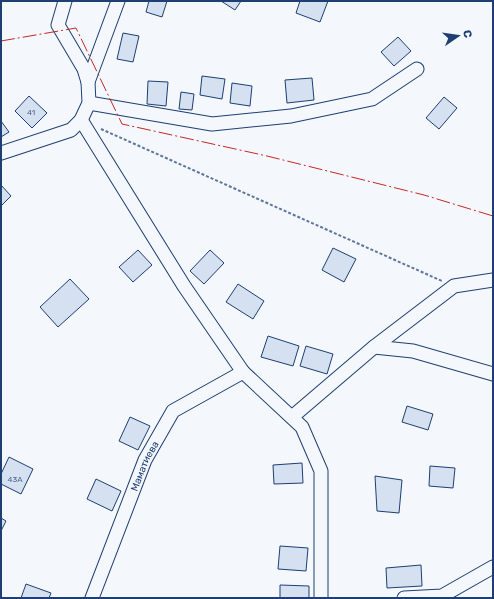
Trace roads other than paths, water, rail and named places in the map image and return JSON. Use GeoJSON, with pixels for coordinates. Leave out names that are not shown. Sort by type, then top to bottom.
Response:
{"type":"FeatureCollection","features":[{"type":"Feature","properties":{"kind":"street"},"geometry":{"type":"LineString","coordinates":[[1,153],[71,130],[81,120],[89,103],[88,82],[84,69],[58,25],[65,1]]}},
{"type":"Feature","properties":{"kind":"street"},"geometry":{"type":"LineString","coordinates":[[88,82],[118,1]]}},
{"type":"Feature","properties":{"kind":"street"},"geometry":{"type":"LineString","coordinates":[[89,103],[212,124],[291,116],[372,98],[417,69]]}},
{"type":"Feature","properties":{"kind":"street"},"geometry":{"type":"LineString","coordinates":[[81,120],[184,286],[243,372],[302,427],[321,471],[321,598]]}},
{"type":"Feature","properties":{"kind":"street"},"geometry":{"type":"LineString","coordinates":[[292,417],[374,347],[454,286],[493,280]]}},
{"type":"Feature","properties":{"kind":"street"},"geometry":{"type":"LineString","coordinates":[[374,347],[413,351],[493,374]]}},
{"type":"Feature","properties":{"kind":"street","name":"Маматиева"},"geometry":{"type":"LineString","coordinates":[[92,598],[145,460],[173,411],[243,372]]}},
{"type":"Feature","properties":{"kind":"street"},"geometry":{"type":"LineString","coordinates":[[404,598],[442,596],[493,567]]}}]}
